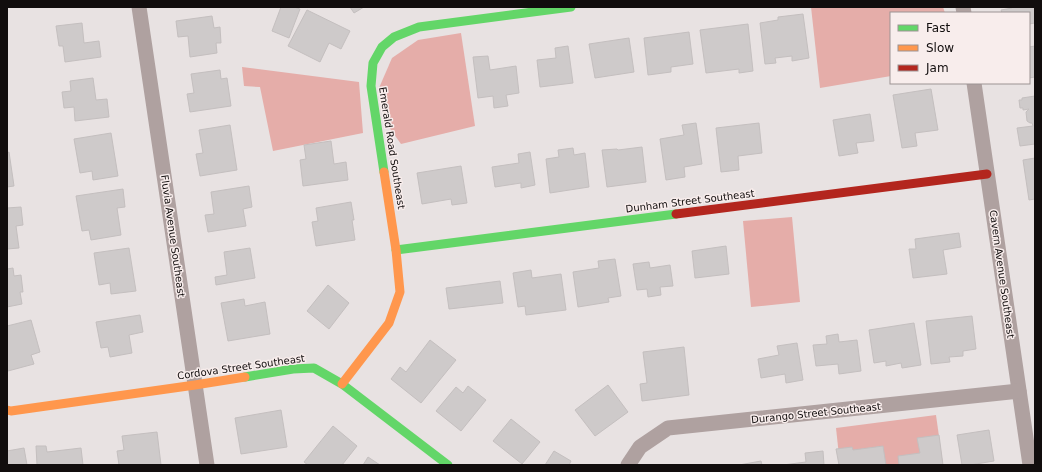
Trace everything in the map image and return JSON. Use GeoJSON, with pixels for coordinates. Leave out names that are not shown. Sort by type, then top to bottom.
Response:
{"type":"FeatureCollection","features":[{"type":"Feature","properties":{"kind":"street","name":"Fluvia Avenue Southeast"},"geometry":{"type":"LineString","coordinates":[[140,7],[207,465]]}},
{"type":"Feature","properties":{"kind":"street","name":"Emerald Road Southeast"},"geometry":{"type":"LineString","coordinates":[[342,384],[389,323],[400,292],[396,250],[371,86],[373,63],[382,47],[394,37],[419,27],[570,7]]}},
{"type":"Feature","properties":{"kind":"street","name":"Cavern Avenue Southeast"},"geometry":{"type":"LineString","coordinates":[[974,84],[1030,465]]}},
{"type":"Feature","properties":{"kind":"street","name":"Dunham Street Southeast"},"geometry":{"type":"LineString","coordinates":[[396,250],[987,174]]}},
{"type":"Feature","properties":{"kind":"street","name":"Cordova Street Southeast"},"geometry":{"type":"LineString","coordinates":[[7,410],[10,411],[195,385],[293,369],[314,368],[342,384],[448,465]]}},
{"type":"Feature","properties":{"kind":"street","name":"Durango Street Southeast"},"geometry":{"type":"LineString","coordinates":[[628,465],[640,447],[668,428],[1019,391]]}},
{"type":"Feature","properties":{"kind":"shaded area"},"geometry":{"type":"Polygon","coordinates":[[[811,7],[943,7],[945,12],[890,12],[890,76],[820,88],[811,7]]]}},
{"type":"Feature","properties":{"kind":"shaded area"},"geometry":{"type":"Polygon","coordinates":[[[461,33],[475,126],[401,144],[386,123],[379,88],[392,58],[418,40],[461,33]]]}},
{"type":"Feature","properties":{"kind":"shaded area"},"geometry":{"type":"Polygon","coordinates":[[[242,67],[359,82],[363,133],[273,151],[260,87],[244,86],[242,67]]]}},
{"type":"Feature","properties":{"kind":"shaded area"},"geometry":{"type":"Polygon","coordinates":[[[792,217],[800,302],[751,307],[743,221],[792,217]]]}},
{"type":"Feature","properties":{"kind":"shaded area"},"geometry":{"type":"Polygon","coordinates":[[[936,415],[943,465],[840,465],[836,428],[936,415]]]}},
{"type":"Feature","properties":{"kind":"building"},"geometry":{"type":"Polygon","coordinates":[[[281,7],[294,7],[300,9],[289,38],[272,31],[281,7]]]}},
{"type":"Feature","properties":{"kind":"building"},"geometry":{"type":"Polygon","coordinates":[[[350,7],[364,7],[354,13],[350,7]]]}},
{"type":"Feature","properties":{"kind":"building"},"geometry":{"type":"Polygon","coordinates":[[[1035,7],[1035,23],[1030,24],[1030,12],[1002,12],[1001,10],[1035,7]]]}},
{"type":"Feature","properties":{"kind":"building"},"geometry":{"type":"Polygon","coordinates":[[[307,10],[350,31],[341,49],[329,43],[320,62],[288,46],[307,10]]]}},
{"type":"Feature","properties":{"kind":"building"},"geometry":{"type":"Polygon","coordinates":[[[803,14],[809,58],[792,61],[792,56],[775,58],[776,63],[765,64],[760,23],[778,20],[778,17],[803,14]]]}},
{"type":"Feature","properties":{"kind":"building"},"geometry":{"type":"Polygon","coordinates":[[[212,16],[214,28],[220,27],[221,43],[216,43],[217,53],[190,57],[188,36],[178,37],[176,21],[212,16]]]}},
{"type":"Feature","properties":{"kind":"building"},"geometry":{"type":"Polygon","coordinates":[[[82,23],[84,43],[99,41],[101,57],[65,62],[63,46],[59,46],[56,26],[82,23]]]}},
{"type":"Feature","properties":{"kind":"building"},"geometry":{"type":"Polygon","coordinates":[[[748,24],[753,71],[739,73],[739,69],[706,73],[700,30],[748,24]]]}},
{"type":"Feature","properties":{"kind":"building"},"geometry":{"type":"Polygon","coordinates":[[[689,32],[693,64],[671,67],[671,72],[648,75],[644,38],[689,32]]]}},
{"type":"Feature","properties":{"kind":"building"},"geometry":{"type":"Polygon","coordinates":[[[629,38],[634,72],[595,78],[589,44],[629,38]]]}},
{"type":"Feature","properties":{"kind":"building"},"geometry":{"type":"Polygon","coordinates":[[[568,46],[573,83],[540,87],[537,60],[556,58],[555,48],[568,46]]]}},
{"type":"Feature","properties":{"kind":"building"},"geometry":{"type":"Polygon","coordinates":[[[1035,46],[1035,77],[1030,78],[1030,47],[1035,46]]]}},
{"type":"Feature","properties":{"kind":"building"},"geometry":{"type":"Polygon","coordinates":[[[488,56],[490,70],[516,66],[519,93],[506,95],[508,106],[494,108],[493,96],[478,98],[473,57],[488,56]]]}},
{"type":"Feature","properties":{"kind":"building"},"geometry":{"type":"Polygon","coordinates":[[[220,70],[221,79],[227,78],[231,106],[190,112],[187,94],[194,93],[191,74],[220,70]]]}},
{"type":"Feature","properties":{"kind":"building"},"geometry":{"type":"Polygon","coordinates":[[[93,78],[96,100],[107,99],[109,117],[75,121],[74,107],[64,108],[62,92],[71,91],[70,81],[93,78]]]}},
{"type":"Feature","properties":{"kind":"building"},"geometry":{"type":"Polygon","coordinates":[[[931,89],[938,130],[915,133],[917,146],[902,148],[893,95],[931,89]]]}},
{"type":"Feature","properties":{"kind":"building"},"geometry":{"type":"Polygon","coordinates":[[[1035,96],[1035,144],[1020,146],[1017,128],[1033,126],[1032,123],[1027,121],[1026,112],[1029,109],[1023,110],[1023,108],[1020,108],[1019,100],[1022,100],[1022,98],[1035,96]]]}},
{"type":"Feature","properties":{"kind":"building"},"geometry":{"type":"Polygon","coordinates":[[[870,114],[874,141],[856,143],[858,153],[839,156],[833,120],[870,114]]]}},
{"type":"Feature","properties":{"kind":"building"},"geometry":{"type":"Polygon","coordinates":[[[696,123],[702,164],[684,167],[685,177],[666,180],[660,139],[684,135],[682,125],[696,123]]]}},
{"type":"Feature","properties":{"kind":"building"},"geometry":{"type":"Polygon","coordinates":[[[759,123],[762,153],[738,156],[739,170],[721,172],[716,128],[759,123]]]}},
{"type":"Feature","properties":{"kind":"building"},"geometry":{"type":"Polygon","coordinates":[[[230,125],[237,170],[200,176],[196,154],[203,153],[199,130],[230,125]]]}},
{"type":"Feature","properties":{"kind":"building"},"geometry":{"type":"Polygon","coordinates":[[[111,133],[118,176],[93,180],[92,171],[80,173],[74,139],[111,133]]]}},
{"type":"Feature","properties":{"kind":"building"},"geometry":{"type":"Polygon","coordinates":[[[331,141],[334,164],[346,162],[348,180],[303,186],[300,160],[306,159],[304,145],[331,141]]]}},
{"type":"Feature","properties":{"kind":"building"},"geometry":{"type":"Polygon","coordinates":[[[642,147],[646,182],[607,187],[602,150],[642,147]]]}},
{"type":"Feature","properties":{"kind":"building"},"geometry":{"type":"Polygon","coordinates":[[[573,148],[574,155],[585,153],[589,187],[550,193],[546,159],[559,157],[558,150],[573,148]]]}},
{"type":"Feature","properties":{"kind":"building"},"geometry":{"type":"Polygon","coordinates":[[[9,152],[14,186],[7,187],[7,153],[9,152]]]}},
{"type":"Feature","properties":{"kind":"building"},"geometry":{"type":"Polygon","coordinates":[[[530,152],[535,185],[521,188],[521,183],[495,187],[492,167],[519,163],[518,154],[530,152]]]}},
{"type":"Feature","properties":{"kind":"building"},"geometry":{"type":"Polygon","coordinates":[[[1035,158],[1035,199],[1029,200],[1023,160],[1035,158]]]}},
{"type":"Feature","properties":{"kind":"building"},"geometry":{"type":"Polygon","coordinates":[[[461,166],[467,203],[452,205],[451,199],[422,204],[417,173],[461,166]]]}},
{"type":"Feature","properties":{"kind":"building"},"geometry":{"type":"Polygon","coordinates":[[[249,186],[252,207],[243,209],[246,226],[208,232],[205,215],[214,214],[211,192],[249,186]]]}},
{"type":"Feature","properties":{"kind":"building"},"geometry":{"type":"Polygon","coordinates":[[[123,189],[125,207],[117,208],[121,235],[91,240],[89,230],[82,231],[76,196],[123,189]]]}},
{"type":"Feature","properties":{"kind":"building"},"geometry":{"type":"Polygon","coordinates":[[[351,202],[355,240],[316,246],[312,222],[318,221],[316,208],[351,202]]]}},
{"type":"Feature","properties":{"kind":"building"},"geometry":{"type":"Polygon","coordinates":[[[21,207],[23,225],[16,226],[19,248],[7,249],[7,208],[21,207]]]}},
{"type":"Feature","properties":{"kind":"building"},"geometry":{"type":"Polygon","coordinates":[[[959,233],[961,247],[943,250],[947,274],[913,278],[909,249],[916,249],[915,239],[959,233]]]}},
{"type":"Feature","properties":{"kind":"building"},"geometry":{"type":"Polygon","coordinates":[[[726,246],[729,274],[695,278],[692,251],[726,246]]]}},
{"type":"Feature","properties":{"kind":"building"},"geometry":{"type":"Polygon","coordinates":[[[129,248],[136,291],[111,294],[110,283],[99,285],[94,253],[129,248]]]}},
{"type":"Feature","properties":{"kind":"building"},"geometry":{"type":"Polygon","coordinates":[[[250,248],[255,278],[216,285],[215,277],[227,275],[224,252],[250,248]]]}},
{"type":"Feature","properties":{"kind":"building"},"geometry":{"type":"Polygon","coordinates":[[[615,259],[621,296],[608,298],[609,302],[578,307],[573,272],[599,268],[598,261],[615,259]]]}},
{"type":"Feature","properties":{"kind":"building"},"geometry":{"type":"Polygon","coordinates":[[[649,262],[650,268],[670,265],[673,286],[660,287],[661,295],[648,297],[647,289],[637,290],[633,264],[649,262]]]}},
{"type":"Feature","properties":{"kind":"building"},"geometry":{"type":"Polygon","coordinates":[[[13,268],[14,276],[21,275],[23,292],[20,292],[22,304],[7,307],[7,269],[13,268]]]}},
{"type":"Feature","properties":{"kind":"building"},"geometry":{"type":"Polygon","coordinates":[[[531,270],[532,278],[561,274],[566,310],[526,315],[525,306],[518,307],[513,273],[531,270]]]}},
{"type":"Feature","properties":{"kind":"building"},"geometry":{"type":"Polygon","coordinates":[[[500,281],[503,303],[449,309],[446,288],[500,281]]]}},
{"type":"Feature","properties":{"kind":"building"},"geometry":{"type":"Polygon","coordinates":[[[328,285],[349,303],[329,329],[307,311],[328,285]]]}},
{"type":"Feature","properties":{"kind":"building"},"geometry":{"type":"Polygon","coordinates":[[[244,299],[245,306],[265,302],[270,334],[228,341],[221,303],[244,299]]]}},
{"type":"Feature","properties":{"kind":"building"},"geometry":{"type":"Polygon","coordinates":[[[140,315],[143,332],[129,335],[132,353],[110,357],[108,347],[101,348],[96,322],[140,315]]]}},
{"type":"Feature","properties":{"kind":"building"},"geometry":{"type":"Polygon","coordinates":[[[972,316],[976,349],[963,351],[963,356],[949,357],[950,362],[931,364],[926,321],[972,316]]]}},
{"type":"Feature","properties":{"kind":"building"},"geometry":{"type":"Polygon","coordinates":[[[31,320],[40,352],[31,355],[34,364],[8,371],[7,326],[31,320]]]}},
{"type":"Feature","properties":{"kind":"building"},"geometry":{"type":"Polygon","coordinates":[[[914,323],[921,365],[902,368],[901,363],[886,366],[886,361],[874,363],[869,330],[914,323]]]}},
{"type":"Feature","properties":{"kind":"building"},"geometry":{"type":"Polygon","coordinates":[[[838,334],[839,342],[857,340],[861,371],[839,374],[838,364],[816,366],[813,345],[827,344],[826,336],[838,334]]]}},
{"type":"Feature","properties":{"kind":"building"},"geometry":{"type":"Polygon","coordinates":[[[430,340],[456,360],[421,403],[391,379],[400,367],[406,372],[430,340]]]}},
{"type":"Feature","properties":{"kind":"building"},"geometry":{"type":"Polygon","coordinates":[[[797,343],[803,380],[786,383],[785,374],[761,378],[758,359],[779,355],[777,346],[797,343]]]}},
{"type":"Feature","properties":{"kind":"building"},"geometry":{"type":"Polygon","coordinates":[[[684,347],[689,395],[642,401],[640,384],[647,383],[643,352],[684,347]]]}},
{"type":"Feature","properties":{"kind":"building"},"geometry":{"type":"Polygon","coordinates":[[[608,385],[628,412],[595,436],[575,410],[608,385]]]}},
{"type":"Feature","properties":{"kind":"building"},"geometry":{"type":"Polygon","coordinates":[[[468,386],[486,400],[461,431],[436,411],[456,387],[463,393],[468,386]]]}},
{"type":"Feature","properties":{"kind":"building"},"geometry":{"type":"Polygon","coordinates":[[[281,410],[287,447],[241,454],[235,418],[281,410]]]}},
{"type":"Feature","properties":{"kind":"building"},"geometry":{"type":"Polygon","coordinates":[[[511,419],[540,442],[522,464],[493,441],[511,419]]]}},
{"type":"Feature","properties":{"kind":"building"},"geometry":{"type":"Polygon","coordinates":[[[333,426],[357,446],[342,465],[308,465],[304,462],[333,426]]]}},
{"type":"Feature","properties":{"kind":"building"},"geometry":{"type":"Polygon","coordinates":[[[989,430],[994,461],[962,465],[957,435],[989,430]]]}},
{"type":"Feature","properties":{"kind":"building"},"geometry":{"type":"Polygon","coordinates":[[[157,432],[161,465],[119,465],[117,451],[124,450],[122,436],[157,432]]]}},
{"type":"Feature","properties":{"kind":"building"},"geometry":{"type":"Polygon","coordinates":[[[939,435],[943,465],[899,465],[898,456],[920,453],[917,438],[939,435]]]}},
{"type":"Feature","properties":{"kind":"building"},"geometry":{"type":"Polygon","coordinates":[[[36,446],[46,446],[47,452],[81,448],[83,465],[37,465],[36,446]]]}},
{"type":"Feature","properties":{"kind":"building"},"geometry":{"type":"Polygon","coordinates":[[[883,446],[886,465],[839,465],[836,449],[852,447],[853,450],[883,446]]]}},
{"type":"Feature","properties":{"kind":"building"},"geometry":{"type":"Polygon","coordinates":[[[24,448],[27,465],[7,465],[7,451],[24,448]]]}},
{"type":"Feature","properties":{"kind":"building"},"geometry":{"type":"Polygon","coordinates":[[[554,451],[571,461],[569,465],[545,465],[554,451]]]}},
{"type":"Feature","properties":{"kind":"building"},"geometry":{"type":"Polygon","coordinates":[[[823,451],[824,465],[783,465],[806,462],[805,453],[823,451]]]}},
{"type":"Feature","properties":{"kind":"building"},"geometry":{"type":"Polygon","coordinates":[[[368,457],[380,465],[363,465],[368,457]]]}},
{"type":"Feature","properties":{"kind":"building"},"geometry":{"type":"Polygon","coordinates":[[[761,461],[762,465],[739,465],[761,461]]]}},
{"type":"Feature","properties":{"kind":"traffic: fast"},"geometry":{"type":"LineString","coordinates":[[384,172],[371,86],[373,63],[382,47],[394,37],[419,27],[571,7]]}},
{"type":"Feature","properties":{"kind":"traffic: fast"},"geometry":{"type":"LineString","coordinates":[[396,250],[676,214]]}},
{"type":"Feature","properties":{"kind":"traffic: fast"},"geometry":{"type":"LineString","coordinates":[[245,377],[293,369],[314,368],[342,384],[448,465]]}},
{"type":"Feature","properties":{"kind":"traffic: slow"},"geometry":{"type":"LineString","coordinates":[[342,384],[389,323],[400,292],[396,250],[384,172]]}},
{"type":"Feature","properties":{"kind":"traffic: slow"},"geometry":{"type":"LineString","coordinates":[[7,410],[11,411],[245,377]]}},
{"type":"Feature","properties":{"kind":"traffic: jam"},"geometry":{"type":"LineString","coordinates":[[676,214],[987,174]]}}]}
